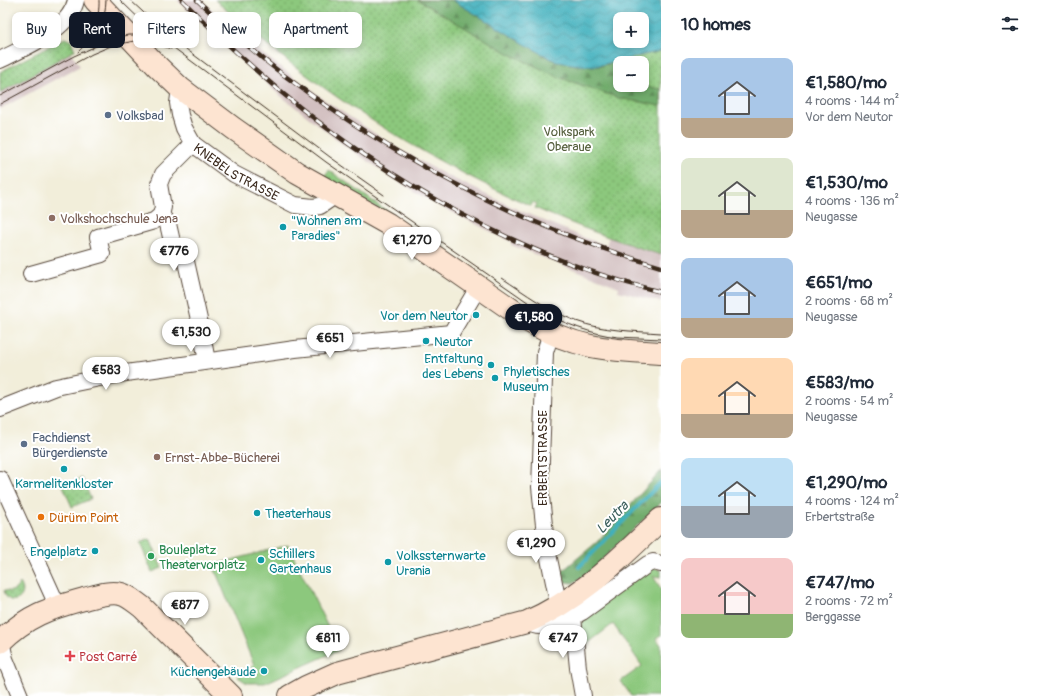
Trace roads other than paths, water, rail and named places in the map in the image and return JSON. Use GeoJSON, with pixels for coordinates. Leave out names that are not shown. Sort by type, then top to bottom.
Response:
{"type":"FeatureCollection","features":[{"type":"Feature","properties":{"kind":"main road"},"geometry":{"type":"LineString","coordinates":[[95,0],[157,66],[180,88],[233,128],[297,173],[388,224],[545,330],[578,344],[600,349],[661,353]]}},
{"type":"Feature","properties":{"kind":"main road"},"geometry":{"type":"LineString","coordinates":[[299,693],[337,673],[566,612],[590,585],[661,519]]}},
{"type":"Feature","properties":{"kind":"main road"},"geometry":{"type":"LineString","coordinates":[[0,641],[23,622],[58,606],[104,594],[120,594],[128,597],[142,607],[231,696]]}},
{"type":"Feature","properties":{"kind":"street"},"geometry":{"type":"LineString","coordinates":[[0,60],[43,37],[63,23],[72,11],[76,0]]}},
{"type":"Feature","properties":{"kind":"street","name":"KNEBELSTRASSE"},"geometry":{"type":"LineString","coordinates":[[180,88],[178,103],[180,114],[184,128],[193,144],[234,174],[294,205],[313,207],[320,206],[336,195]]}},
{"type":"Feature","properties":{"kind":"street"},"geometry":{"type":"LineString","coordinates":[[31,274],[102,254],[98,237],[154,221],[161,215],[163,207],[159,184],[163,174],[193,144]]}},
{"type":"Feature","properties":{"kind":"street"},"geometry":{"type":"LineString","coordinates":[[161,215],[168,224],[173,246],[185,257],[200,324]]}},
{"type":"Feature","properties":{"kind":"street"},"geometry":{"type":"LineString","coordinates":[[0,409],[56,387],[119,374],[304,347],[451,333],[479,286]]}},
{"type":"Feature","properties":{"kind":"street","name":"ERBERTSTRASSE"},"geometry":{"type":"LineString","coordinates":[[545,330],[540,487],[547,550],[566,612],[583,696]]}},
{"type":"Feature","properties":{"kind":"street"},"geometry":{"type":"LineString","coordinates":[[203,340],[207,361]]}},
{"type":"Feature","properties":{"kind":"street"},"geometry":{"type":"LineString","coordinates":[[0,478],[58,606]]}},
{"type":"Feature","properties":{"kind":"street"},"geometry":{"type":"LineString","coordinates":[[566,612],[582,612],[648,564],[653,562],[661,564]]}},
{"type":"Feature","properties":{"kind":"street"},"geometry":{"type":"LineString","coordinates":[[0,641],[5,659],[20,696]]}},
{"type":"Feature","properties":{"kind":"water"},"geometry":{"type":"Polygon","coordinates":[[[452,0],[661,0],[661,51],[640,56],[613,56],[613,62],[593,67],[557,62],[452,0]]]}},
{"type":"Feature","properties":{"kind":"waterway","name":"Leutra"},"geometry":{"type":"LineString","coordinates":[[579,567],[661,482]]}},
{"type":"Feature","properties":{"kind":"tram line"},"geometry":{"type":"LineString","coordinates":[[78,52],[83,47],[94,28],[98,14],[99,0]]}},
{"type":"Feature","properties":{"kind":"tram line"},"geometry":{"type":"LineString","coordinates":[[92,49],[102,26],[106,0]]}},
{"type":"Feature","properties":{"kind":"tram line"},"geometry":{"type":"LineString","coordinates":[[120,0],[154,33],[326,162],[542,312],[560,321],[598,334],[618,337],[661,339]]}},
{"type":"Feature","properties":{"kind":"tram line"},"geometry":{"type":"LineString","coordinates":[[130,0],[170,37],[330,157],[384,195]]}},
{"type":"Feature","properties":{"kind":"tram line"},"geometry":{"type":"LineString","coordinates":[[0,96],[74,56],[112,39],[133,35]]}},
{"type":"Feature","properties":{"kind":"tram line"},"geometry":{"type":"LineString","coordinates":[[0,104],[92,54],[111,46],[134,41],[151,42],[171,49]]}},
{"type":"Feature","properties":{"kind":"tram line"},"geometry":{"type":"LineString","coordinates":[[502,278],[528,296],[576,321],[607,329],[661,333]]}},
{"type":"Feature","properties":{"kind":"railway"},"geometry":{"type":"LineString","coordinates":[[182,0],[281,92],[367,157],[413,186],[460,213],[509,238],[558,259],[609,277],[661,292]]}},
{"type":"Feature","properties":{"kind":"railway"},"geometry":{"type":"LineString","coordinates":[[197,0],[249,47],[281,73],[369,134],[415,162],[511,211],[560,232],[610,251],[661,267]]}},
{"type":"Feature","properties":{"kind":"place","name":"Volksbad"},"geometry":{"type":"Point","coordinates":[108,115]}},
{"type":"Feature","properties":{"kind":"place","name":"Volkshochschule Jena"},"geometry":{"type":"Point","coordinates":[52,218]}},
{"type":"Feature","properties":{"kind":"place","name":"\"Wohnen am Paradies\""},"geometry":{"type":"Point","coordinates":[283,227]}},
{"type":"Feature","properties":{"kind":"place","name":"Vor dem Neutor"},"geometry":{"type":"Point","coordinates":[476,315]}},
{"type":"Feature","properties":{"kind":"place","name":"Neutor"},"geometry":{"type":"Point","coordinates":[426,341]}},
{"type":"Feature","properties":{"kind":"place","name":"Entfaltung des Lebens"},"geometry":{"type":"Point","coordinates":[491,365]}},
{"type":"Feature","properties":{"kind":"place","name":"Phyletisches Museum"},"geometry":{"type":"Point","coordinates":[495,378]}},
{"type":"Feature","properties":{"kind":"place","name":"Fachdienst Bürgerdienste"},"geometry":{"type":"Point","coordinates":[24,444]}},
{"type":"Feature","properties":{"kind":"place","name":"Ernst-Abbe-Bücherei"},"geometry":{"type":"Point","coordinates":[157,457]}},
{"type":"Feature","properties":{"kind":"place","name":"Karmelitenkloster"},"geometry":{"type":"Point","coordinates":[64,469]}},
{"type":"Feature","properties":{"kind":"place","name":"Theaterhaus"},"geometry":{"type":"Point","coordinates":[257,513]}},
{"type":"Feature","properties":{"kind":"place","name":"Dürüm Point"},"geometry":{"type":"Point","coordinates":[41,517]}},
{"type":"Feature","properties":{"kind":"place","name":"Engelplatz"},"geometry":{"type":"Point","coordinates":[95,551]}},
{"type":"Feature","properties":{"kind":"place","name":"Bouleplatz Theatervorplatz"},"geometry":{"type":"Point","coordinates":[151,556]}},
{"type":"Feature","properties":{"kind":"place","name":"Schillers Gartenhaus"},"geometry":{"type":"Point","coordinates":[261,560]}},
{"type":"Feature","properties":{"kind":"place","name":"Volkssternwarte Urania"},"geometry":{"type":"Point","coordinates":[388,562]}},
{"type":"Feature","properties":{"kind":"place","name":"Post Carré"},"geometry":{"type":"Point","coordinates":[70,656]}},
{"type":"Feature","properties":{"kind":"place","name":"Küchengebäude"},"geometry":{"type":"Point","coordinates":[264,671]}},
{"type":"Feature","properties":{"kind":"park label","name":"Volkspark Oberaue"},"geometry":{"type":"Point","coordinates":[569,138]}}]}
